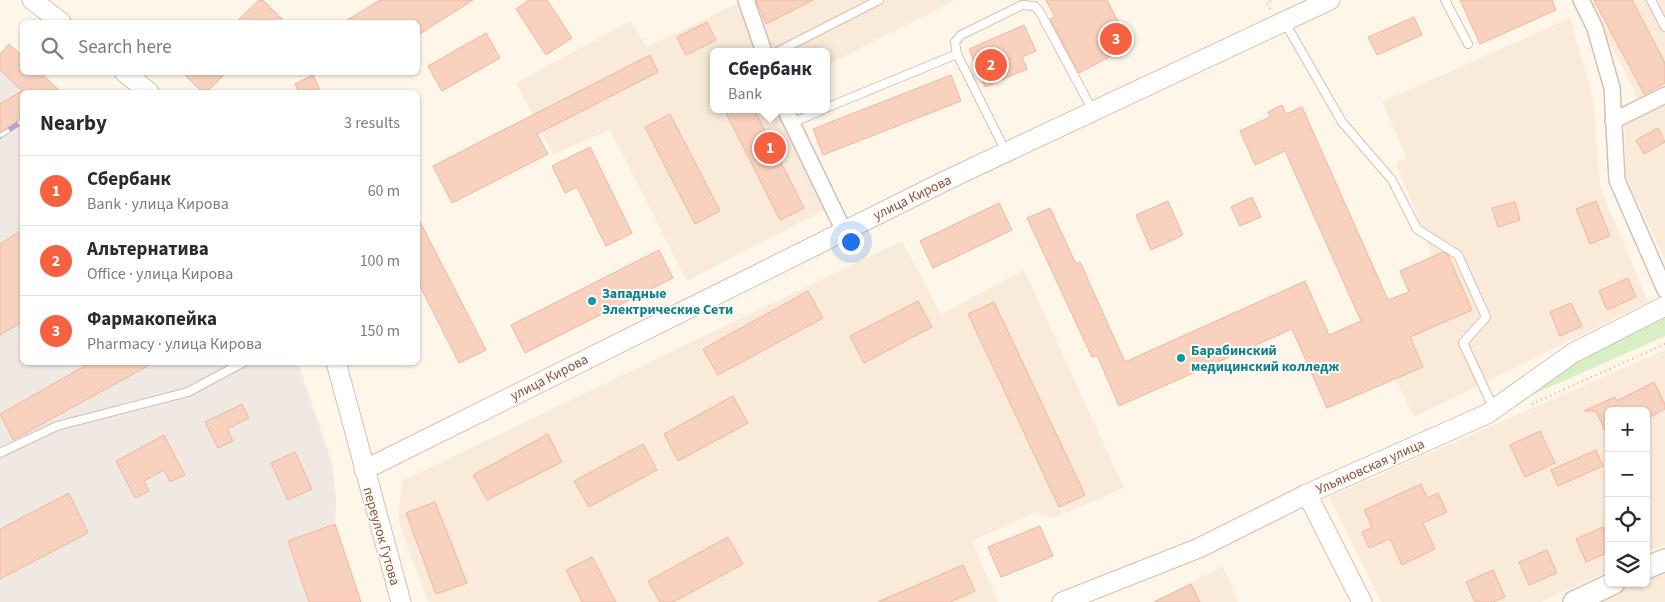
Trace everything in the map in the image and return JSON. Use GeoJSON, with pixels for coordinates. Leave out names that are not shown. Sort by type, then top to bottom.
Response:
{"type":"FeatureCollection","features":[{"type":"Feature","properties":{"kind":"main road"},"geometry":{"type":"LineString","coordinates":[[1650,566],[1665,560]]}},
{"type":"Feature","properties":{"kind":"main road"},"geometry":{"type":"LineString","coordinates":[[1574,602],[1606,587]]}},
{"type":"Feature","properties":{"kind":"street"},"geometry":{"type":"LineString","coordinates":[[32,0],[58,20]]}},
{"type":"Feature","properties":{"kind":"street"},"geometry":{"type":"LineString","coordinates":[[746,0],[763,48]]}},
{"type":"Feature","properties":{"kind":"street","name":"улица Кирова"},"geometry":{"type":"LineString","coordinates":[[364,470],[844,230],[1330,0]]}},
{"type":"Feature","properties":{"kind":"street"},"geometry":{"type":"LineString","coordinates":[[1581,0],[1595,28],[1612,88],[1617,180],[1665,290]]}},
{"type":"Feature","properties":{"kind":"street"},"geometry":{"type":"LineString","coordinates":[[128,75],[147,90]]}},
{"type":"Feature","properties":{"kind":"street"},"geometry":{"type":"LineString","coordinates":[[1613,121],[1665,95]]}},
{"type":"Feature","properties":{"kind":"street"},"geometry":{"type":"LineString","coordinates":[[789,116],[844,230]]}},
{"type":"Feature","properties":{"kind":"street","name":"Ульяновская улица"},"geometry":{"type":"LineString","coordinates":[[1062,602],[1199,548],[1307,494],[1494,409],[1573,353],[1665,306]]}},
{"type":"Feature","properties":{"kind":"street","name":"переулок Гутова"},"geometry":{"type":"LineString","coordinates":[[337,365],[401,602]]}},
{"type":"Feature","properties":{"kind":"street"},"geometry":{"type":"LineString","coordinates":[[1307,494],[1362,602]]}},
{"type":"Feature","properties":{"kind":"lane"},"geometry":{"type":"LineString","coordinates":[[785,48],[879,0]]}},
{"type":"Feature","properties":{"kind":"lane"},"geometry":{"type":"LineString","coordinates":[[1444,0],[1468,44]]}},
{"type":"Feature","properties":{"kind":"lane"},"geometry":{"type":"LineString","coordinates":[[1651,0],[1665,27]]}},
{"type":"Feature","properties":{"kind":"lane"},"geometry":{"type":"LineString","coordinates":[[1006,152],[957,54],[955,42],[961,35],[1022,5],[1035,6],[1041,14],[1093,111]]}},
{"type":"Feature","properties":{"kind":"lane"},"geometry":{"type":"LineString","coordinates":[[1284,21],[1342,122],[1392,180],[1417,229],[1458,255],[1486,317],[1463,343],[1494,409]]}},
{"type":"Feature","properties":{"kind":"lane"},"geometry":{"type":"LineString","coordinates":[[830,107],[957,54]]}},
{"type":"Feature","properties":{"kind":"lane"},"geometry":{"type":"LineString","coordinates":[[789,116],[804,113]]}},
{"type":"Feature","properties":{"kind":"lane"},"geometry":{"type":"LineString","coordinates":[[0,453],[57,426],[188,392],[238,365]]}},
{"type":"Feature","properties":{"kind":"path"},"geometry":{"type":"LineString","coordinates":[[1531,404],[1665,344]]}},
{"type":"Feature","properties":{"kind":"shaded area"},"geometry":{"type":"Polygon","coordinates":[[[744,0],[955,0],[830,64],[830,48],[710,48],[710,113],[777,113],[826,209],[687,281],[610,130],[553,154],[516,83],[630,21],[647,47],[744,0]]]}},
{"type":"Feature","properties":{"kind":"shaded area"},"geometry":{"type":"Polygon","coordinates":[[[1588,0],[1665,0],[1665,86],[1639,100],[1588,0]]]}},
{"type":"Feature","properties":{"kind":"shaded area"},"geometry":{"type":"Polygon","coordinates":[[[1570,18],[1593,98],[1600,186],[1648,302],[1414,417],[1381,350],[1450,312],[1423,230],[1396,163],[1407,158],[1382,102],[1570,18]]]}},
{"type":"Feature","properties":{"kind":"shaded area"},"geometry":{"type":"Polygon","coordinates":[[[9,44],[20,54],[20,75],[29,75],[59,90],[20,90],[20,365],[299,365],[332,463],[336,498],[335,524],[361,602],[0,602],[0,54],[9,44]]]}},
{"type":"Feature","properties":{"kind":"shaded area"},"geometry":{"type":"Polygon","coordinates":[[[1665,103],[1665,260],[1626,175],[1625,123],[1665,103]]]}},
{"type":"Feature","properties":{"kind":"shaded area"},"geometry":{"type":"Polygon","coordinates":[[[902,241],[941,314],[1024,270],[1124,488],[1053,518],[1036,512],[972,541],[998,602],[428,602],[398,520],[402,481],[902,241]]]}},
{"type":"Feature","properties":{"kind":"shaded area"},"geometry":{"type":"Polygon","coordinates":[[[1665,350],[1665,544],[1650,551],[1650,407],[1605,407],[1605,573],[1541,602],[1381,602],[1329,497],[1665,350]]]}},
{"type":"Feature","properties":{"kind":"shaded area"},"geometry":{"type":"Polygon","coordinates":[[[1223,566],[1238,602],[1153,602],[1223,566]]]}},
{"type":"Feature","properties":{"kind":"shaded area"},"geometry":{"type":"Polygon","coordinates":[[[1665,571],[1665,602],[1597,602],[1629,587],[1650,587],[1650,577],[1665,571]]]}},
{"type":"Feature","properties":{"kind":"green space"},"geometry":{"type":"Polygon","coordinates":[[[1665,314],[1665,336],[1523,399],[1575,358],[1665,314]]]}},
{"type":"Feature","properties":{"kind":"building"},"geometry":{"type":"Polygon","coordinates":[[[259,0],[263,0],[283,20],[238,20],[259,0]]]}},
{"type":"Feature","properties":{"kind":"building"},"geometry":{"type":"Polygon","coordinates":[[[380,0],[473,0],[420,34],[420,20],[347,20],[380,0]]]}},
{"type":"Feature","properties":{"kind":"building"},"geometry":{"type":"Polygon","coordinates":[[[529,0],[547,0],[572,38],[546,55],[516,9],[529,0]]]}},
{"type":"Feature","properties":{"kind":"building"},"geometry":{"type":"Polygon","coordinates":[[[756,0],[813,0],[766,24],[756,0]]]}},
{"type":"Feature","properties":{"kind":"building"},"geometry":{"type":"Polygon","coordinates":[[[1046,0],[1107,0],[1130,46],[1079,73],[1050,19],[1055,17],[1046,0]]]}},
{"type":"Feature","properties":{"kind":"building"},"geometry":{"type":"Polygon","coordinates":[[[1460,0],[1552,0],[1556,10],[1480,44],[1460,0]]]}},
{"type":"Feature","properties":{"kind":"building"},"geometry":{"type":"Polygon","coordinates":[[[1594,0],[1632,0],[1665,63],[1665,83],[1644,94],[1594,0]]]}},
{"type":"Feature","properties":{"kind":"building"},"geometry":{"type":"Polygon","coordinates":[[[1414,17],[1422,35],[1377,55],[1368,37],[1414,17]]]}},
{"type":"Feature","properties":{"kind":"building"},"geometry":{"type":"Polygon","coordinates":[[[707,22],[716,40],[686,55],[677,37],[707,22]]]}},
{"type":"Feature","properties":{"kind":"building"},"geometry":{"type":"Polygon","coordinates":[[[1024,25],[1036,51],[1022,57],[1027,69],[985,87],[969,49],[1024,25]]]}},
{"type":"Feature","properties":{"kind":"building"},"geometry":{"type":"Polygon","coordinates":[[[486,33],[500,58],[442,91],[428,66],[486,33]]]}},
{"type":"Feature","properties":{"kind":"building"},"geometry":{"type":"Polygon","coordinates":[[[9,44],[20,54],[20,75],[43,75],[59,90],[21,90],[0,70],[0,54],[9,44]]]}},
{"type":"Feature","properties":{"kind":"building"},"geometry":{"type":"Polygon","coordinates":[[[650,55],[658,72],[537,134],[548,154],[452,203],[433,166],[650,55]]]}},
{"type":"Feature","properties":{"kind":"building"},"geometry":{"type":"Polygon","coordinates":[[[185,75],[224,75],[209,90],[200,90],[185,75]]]}},
{"type":"Feature","properties":{"kind":"building"},"geometry":{"type":"Polygon","coordinates":[[[313,75],[320,90],[298,90],[295,84],[313,75]]]}},
{"type":"Feature","properties":{"kind":"building"},"geometry":{"type":"Polygon","coordinates":[[[951,75],[961,101],[823,155],[813,129],[951,75]]]}},
{"type":"Feature","properties":{"kind":"building"},"geometry":{"type":"Polygon","coordinates":[[[20,92],[20,120],[0,133],[0,104],[20,92]]]}},
{"type":"Feature","properties":{"kind":"building"},"geometry":{"type":"Polygon","coordinates":[[[1282,105],[1286,114],[1302,107],[1388,300],[1409,292],[1400,271],[1443,252],[1448,255],[1472,310],[1410,337],[1423,367],[1327,408],[1292,329],[1119,406],[1097,355],[1092,357],[1027,218],[1050,208],[1076,264],[1080,262],[1125,362],[1305,281],[1329,335],[1361,321],[1285,151],[1255,165],[1240,131],[1270,117],[1268,112],[1282,105]]]}},
{"type":"Feature","properties":{"kind":"building"},"geometry":{"type":"Polygon","coordinates":[[[726,113],[756,113],[804,208],[780,220],[726,113]]]}},
{"type":"Feature","properties":{"kind":"building"},"geometry":{"type":"Polygon","coordinates":[[[670,114],[720,211],[695,224],[645,127],[670,114]]]}},
{"type":"Feature","properties":{"kind":"building"},"geometry":{"type":"Polygon","coordinates":[[[1658,128],[1665,142],[1644,154],[1636,140],[1658,128]]]}},
{"type":"Feature","properties":{"kind":"building"},"geometry":{"type":"Polygon","coordinates":[[[590,147],[632,233],[606,246],[577,187],[565,193],[552,166],[590,147]]]}},
{"type":"Feature","properties":{"kind":"building"},"geometry":{"type":"Polygon","coordinates":[[[1252,197],[1261,217],[1240,226],[1231,207],[1252,197]]]}},
{"type":"Feature","properties":{"kind":"building"},"geometry":{"type":"Polygon","coordinates":[[[1168,201],[1183,235],[1151,250],[1136,215],[1168,201]]]}},
{"type":"Feature","properties":{"kind":"building"},"geometry":{"type":"Polygon","coordinates":[[[1596,201],[1610,236],[1590,244],[1576,209],[1596,201]]]}},
{"type":"Feature","properties":{"kind":"building"},"geometry":{"type":"Polygon","coordinates":[[[1515,202],[1520,220],[1498,227],[1492,208],[1515,202]]]}},
{"type":"Feature","properties":{"kind":"building"},"geometry":{"type":"Polygon","coordinates":[[[999,203],[1012,230],[933,268],[920,241],[999,203]]]}},
{"type":"Feature","properties":{"kind":"building"},"geometry":{"type":"Polygon","coordinates":[[[420,222],[486,350],[459,363],[420,286],[420,222]]]}},
{"type":"Feature","properties":{"kind":"building"},"geometry":{"type":"Polygon","coordinates":[[[20,231],[20,323],[0,335],[0,244],[20,231]]]}},
{"type":"Feature","properties":{"kind":"building","name":"Западные Электрические Сети"},"geometry":{"type":"Polygon","coordinates":[[[659,250],[673,278],[525,353],[511,325],[659,250]]]}},
{"type":"Feature","properties":{"kind":"building"},"geometry":{"type":"Polygon","coordinates":[[[1628,278],[1636,297],[1607,310],[1599,291],[1628,278]]]}},
{"type":"Feature","properties":{"kind":"building"},"geometry":{"type":"Polygon","coordinates":[[[808,291],[823,318],[718,375],[703,349],[808,291]]]}},
{"type":"Feature","properties":{"kind":"building"},"geometry":{"type":"Polygon","coordinates":[[[918,301],[932,327],[864,363],[850,336],[918,301]]]}},
{"type":"Feature","properties":{"kind":"building"},"geometry":{"type":"Polygon","coordinates":[[[994,302],[1085,495],[1059,507],[968,314],[994,302]]]}},
{"type":"Feature","properties":{"kind":"building"},"geometry":{"type":"Polygon","coordinates":[[[1571,303],[1582,326],[1560,336],[1550,312],[1571,303]]]}},
{"type":"Feature","properties":{"kind":"building"},"geometry":{"type":"Polygon","coordinates":[[[87,365],[150,365],[13,440],[0,414],[87,365]]]}},
{"type":"Feature","properties":{"kind":"building"},"geometry":{"type":"Polygon","coordinates":[[[1654,382],[1665,404],[1665,409],[1650,417],[1650,407],[1605,407],[1605,430],[1596,411],[1584,411],[1615,397],[1617,401],[1654,382]]]}},
{"type":"Feature","properties":{"kind":"building"},"geometry":{"type":"Polygon","coordinates":[[[733,396],[748,423],[678,461],[664,434],[733,396]]]}},
{"type":"Feature","properties":{"kind":"building"},"geometry":{"type":"Polygon","coordinates":[[[242,404],[249,418],[227,429],[233,441],[218,448],[205,422],[242,404]]]}},
{"type":"Feature","properties":{"kind":"building"},"geometry":{"type":"Polygon","coordinates":[[[1540,431],[1555,463],[1525,477],[1510,445],[1540,431]]]}},
{"type":"Feature","properties":{"kind":"building"},"geometry":{"type":"Polygon","coordinates":[[[548,434],[562,462],[487,500],[473,475],[548,434]]]}},
{"type":"Feature","properties":{"kind":"building"},"geometry":{"type":"Polygon","coordinates":[[[164,435],[185,475],[170,482],[164,470],[144,481],[149,491],[135,498],[116,461],[164,435]]]}},
{"type":"Feature","properties":{"kind":"building"},"geometry":{"type":"Polygon","coordinates":[[[643,444],[657,470],[589,507],[574,481],[643,444]]]}},
{"type":"Feature","properties":{"kind":"building"},"geometry":{"type":"Polygon","coordinates":[[[1596,450],[1603,466],[1558,486],[1551,470],[1596,450]]]}},
{"type":"Feature","properties":{"kind":"building"},"geometry":{"type":"Polygon","coordinates":[[[295,452],[312,489],[288,500],[271,463],[295,452]]]}},
{"type":"Feature","properties":{"kind":"building"},"geometry":{"type":"Polygon","coordinates":[[[1421,484],[1427,498],[1438,493],[1447,512],[1423,523],[1435,549],[1402,565],[1390,539],[1369,548],[1362,532],[1372,527],[1364,510],[1421,484]]]}},
{"type":"Feature","properties":{"kind":"building"},"geometry":{"type":"Polygon","coordinates":[[[69,493],[88,533],[0,579],[0,529],[69,493]]]}},
{"type":"Feature","properties":{"kind":"building"},"geometry":{"type":"Polygon","coordinates":[[[435,502],[467,583],[436,594],[406,513],[435,502]]]}},
{"type":"Feature","properties":{"kind":"building"},"geometry":{"type":"Polygon","coordinates":[[[335,524],[361,602],[309,602],[288,541],[335,524]]]}},
{"type":"Feature","properties":{"kind":"building"},"geometry":{"type":"Polygon","coordinates":[[[1040,526],[1053,556],[1001,577],[988,547],[1040,526]]]}},
{"type":"Feature","properties":{"kind":"building"},"geometry":{"type":"Polygon","coordinates":[[[1603,527],[1605,531],[1605,554],[1586,562],[1576,539],[1603,527]]]}},
{"type":"Feature","properties":{"kind":"building"},"geometry":{"type":"Polygon","coordinates":[[[728,537],[743,564],[673,602],[660,602],[648,581],[728,537]]]}},
{"type":"Feature","properties":{"kind":"building"},"geometry":{"type":"Polygon","coordinates":[[[1547,550],[1557,573],[1529,585],[1519,562],[1547,550]]]}},
{"type":"Feature","properties":{"kind":"building"},"geometry":{"type":"Polygon","coordinates":[[[592,557],[616,602],[582,602],[566,570],[592,557]]]}},
{"type":"Feature","properties":{"kind":"building"},"geometry":{"type":"Polygon","coordinates":[[[963,565],[975,591],[950,602],[878,602],[963,565]]]}},
{"type":"Feature","properties":{"kind":"building"},"geometry":{"type":"Polygon","coordinates":[[[1493,570],[1505,597],[1493,602],[1475,602],[1466,582],[1493,570]]]}},
{"type":"Feature","properties":{"kind":"building"},"geometry":{"type":"Polygon","coordinates":[[[1191,584],[1200,602],[1154,602],[1191,584]]]}},
{"type":"Feature","properties":{"kind":"railway"},"geometry":{"type":"LineString","coordinates":[[0,136],[20,122]]}},
{"type":"Feature","properties":{"kind":"place","name":"Фармакопейка"},"geometry":{"type":"Point","coordinates":[1116,39]}},
{"type":"Feature","properties":{"kind":"place","name":"Альтернатива"},"geometry":{"type":"Point","coordinates":[991,65]}},
{"type":"Feature","properties":{"kind":"place","name":"Сбербанк"},"geometry":{"type":"Point","coordinates":[770,148]}},
{"type":"Feature","properties":{"kind":"place","name":"Западные Электрические Сети"},"geometry":{"type":"Point","coordinates":[592,301]}},
{"type":"Feature","properties":{"kind":"place","name":"Барабинский медицинский колледж"},"geometry":{"type":"Point","coordinates":[1181,358]}}]}
